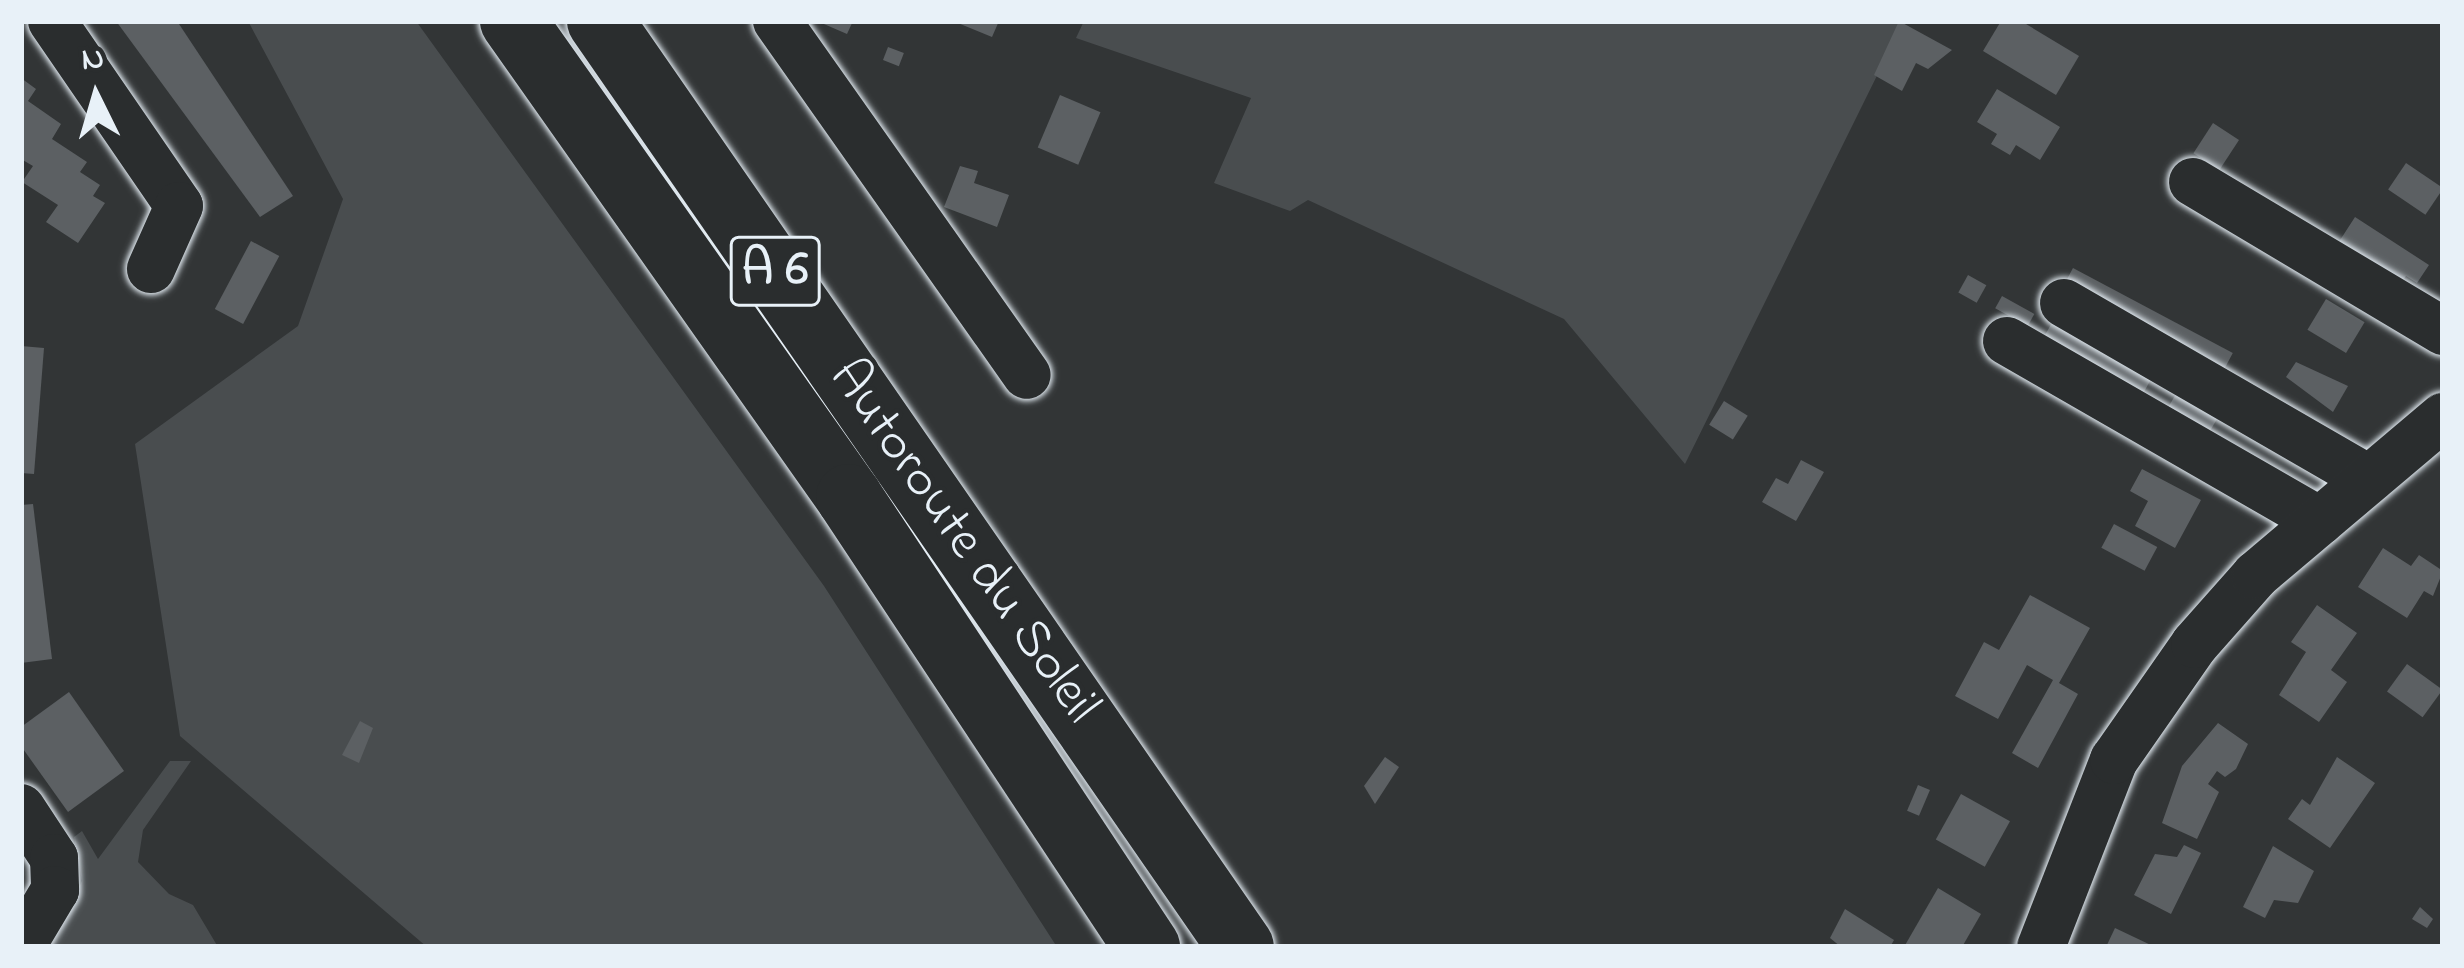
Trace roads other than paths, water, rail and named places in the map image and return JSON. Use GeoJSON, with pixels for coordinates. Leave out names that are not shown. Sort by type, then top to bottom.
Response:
{"type":"FeatureCollection","features":[{"type":"Feature","properties":{"kind":"highway","name":"Autoroute du Soleil"},"geometry":{"type":"LineString","coordinates":[[513,21],[849,497],[1147,947]]}},
{"type":"Feature","properties":{"kind":"highway","name":"Autoroute du Soleil"},"geometry":{"type":"LineString","coordinates":[[600,21],[1241,947]]}},
{"type":"Feature","properties":{"kind":"street"},"geometry":{"type":"LineString","coordinates":[[52,21],[178,206],[152,269]]}},
{"type":"Feature","properties":{"kind":"street"},"geometry":{"type":"LineString","coordinates":[[777,21],[1027,375]]}},
{"type":"Feature","properties":{"kind":"street"},"geometry":{"type":"LineString","coordinates":[[2193,182],[2443,331]]}},
{"type":"Feature","properties":{"kind":"street"},"geometry":{"type":"LineString","coordinates":[[2064,302],[2369,479]]}},
{"type":"Feature","properties":{"kind":"street"},"geometry":{"type":"LineString","coordinates":[[2008,341],[2320,521]]}},
{"type":"Feature","properties":{"kind":"street"},"geometry":{"type":"LineString","coordinates":[[2041,947],[2114,760],[2194,644],[2256,575],[2443,417]]}},
{"type":"Feature","properties":{"kind":"street"},"geometry":{"type":"LineString","coordinates":[[21,946],[55,890],[33,823]]}}]}
